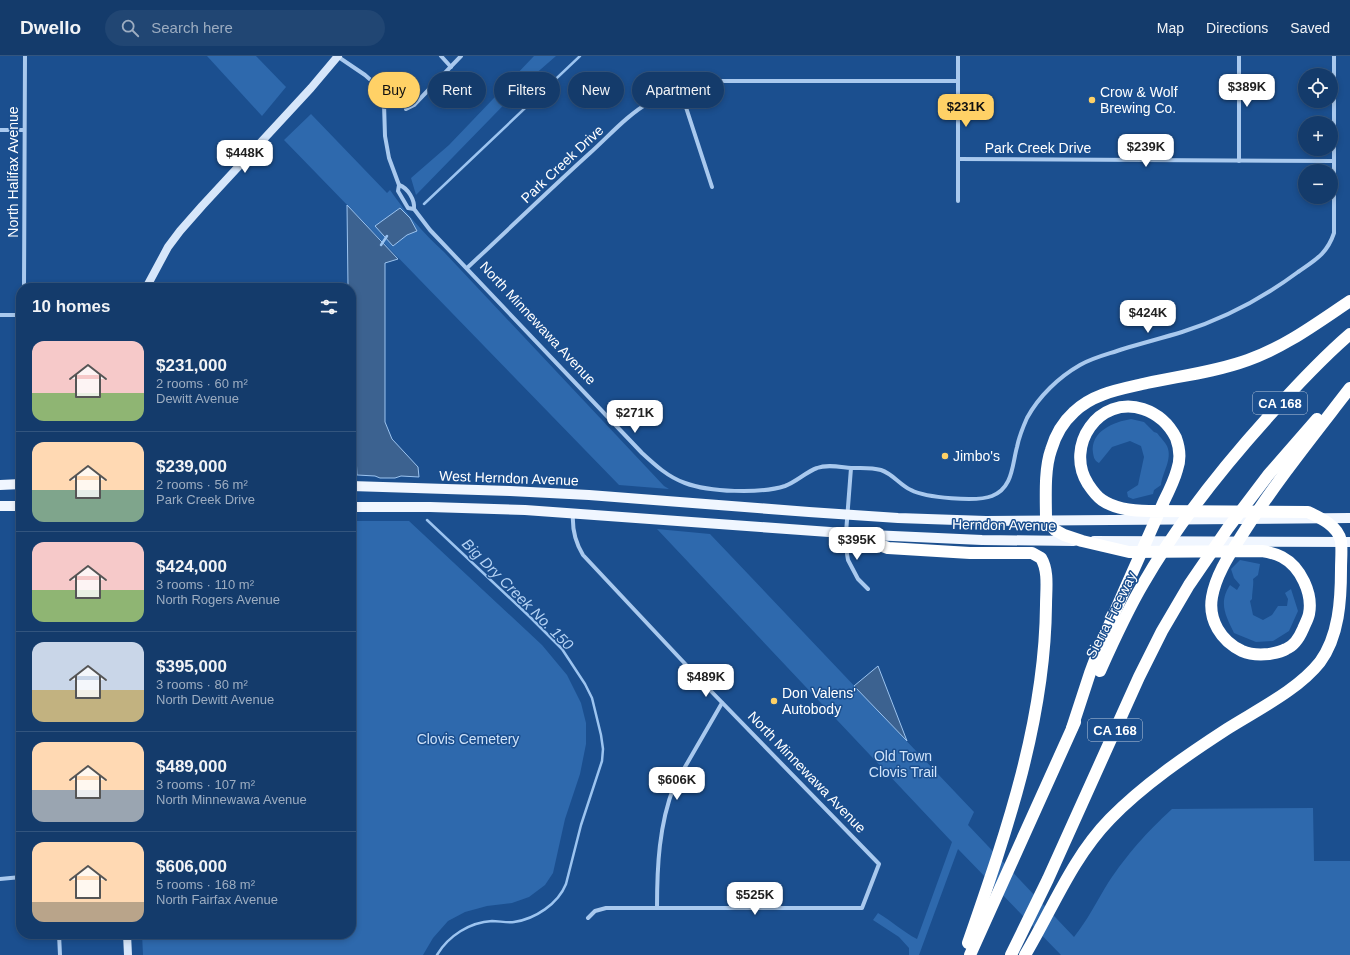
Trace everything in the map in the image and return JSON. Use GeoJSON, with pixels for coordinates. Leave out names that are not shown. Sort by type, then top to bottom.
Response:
{"type":"FeatureCollection","features":[{"type":"Feature","properties":{"kind":"highway"},"geometry":{"type":"LineString","coordinates":[[1350,301],[1294,339],[1248,360],[1218,369],[1113,391],[1090,400],[1075,411],[1062,425],[1050,451],[1046,520],[1055,530],[1064,535],[1082,541],[1129,552],[1262,551],[1284,558],[1294,567],[1304,580],[1308,592],[1309,614],[1302,633],[1287,649],[1253,655],[1228,643],[1220,634],[1215,623],[1212,612],[1212,598],[1217,580],[1232,552],[1282,477],[1350,387]]}},
{"type":"Feature","properties":{"kind":"highway","name":"Sierra Freeway"},"geometry":{"type":"LineString","coordinates":[[970,955],[985,909],[1020,844],[1072,728],[1143,584],[1167,546],[1216,478],[1290,392],[1330,351],[1350,334]]}},
{"type":"Feature","properties":{"kind":"highway","name":"CA 168"},"geometry":{"type":"LineString","coordinates":[[1011,955],[1048,879],[1139,677],[1162,631],[1189,585],[1228,528],[1269,474],[1297,441],[1350,387]]}},
{"type":"Feature","properties":{"kind":"highway"},"geometry":{"type":"LineString","coordinates":[[1028,950],[1060,890],[1088,846],[1109,820],[1156,779],[1214,737],[1287,692],[1320,662],[1330,644],[1339,607],[1345,542],[1322,518],[1308,512],[1133,511],[1111,505],[1097,496],[1091,488],[1084,476],[1080,463],[1080,452],[1085,436],[1094,423],[1103,415],[1114,410],[1132,407],[1154,413],[1167,423],[1171,429],[1178,442],[1180,457],[1175,476],[1128,583],[1091,672],[1072,728]]}},
{"type":"Feature","properties":{"kind":"highway"},"geometry":{"type":"LineString","coordinates":[[846,533],[888,548],[970,553],[1032,553],[1041,558],[1046,568],[1046,617],[1041,680],[1028,752],[1004,834],[985,909],[964,955]]}},
{"type":"Feature","properties":{"kind":"main road"},"geometry":{"type":"LineString","coordinates":[[148,283],[160,260],[180,231],[311,88],[338,56]]}},
{"type":"Feature","properties":{"kind":"main road"},"geometry":{"type":"LineString","coordinates":[[0,484],[16,484]]}},
{"type":"Feature","properties":{"kind":"main road","name":"West Herndon Avenue"},"geometry":{"type":"LineString","coordinates":[[356,486],[510,491],[665,501]]}},
{"type":"Feature","properties":{"kind":"main road","name":"Herndon Avenue"},"geometry":{"type":"LineString","coordinates":[[665,501],[848,514],[986,521],[1350,518]]}},
{"type":"Feature","properties":{"kind":"main road"},"geometry":{"type":"LineString","coordinates":[[0,506],[16,506]]}},
{"type":"Feature","properties":{"kind":"main road"},"geometry":{"type":"LineString","coordinates":[[356,507],[473,508],[573,513]]}},
{"type":"Feature","properties":{"kind":"main road","name":"Herndon Avenue"},"geometry":{"type":"LineString","coordinates":[[573,513],[846,533],[982,540],[1345,542]]}},
{"type":"Feature","properties":{"kind":"main road"},"geometry":{"type":"LineString","coordinates":[[127,939],[128,955]]}},
{"type":"Feature","properties":{"kind":"street","name":"North Halifax Avenue"},"geometry":{"type":"LineString","coordinates":[[24,283],[25,56]]}},
{"type":"Feature","properties":{"kind":"street","name":"North Minnewawa Avenue"},"geometry":{"type":"LineString","coordinates":[[338,56],[374,83],[382,96],[387,146],[392,168],[399,185],[398,191],[408,208],[414,209],[430,230],[642,453],[662,471],[684,482],[707,488],[757,491],[786,486],[818,468],[826,466],[873,469],[881,470],[889,474],[904,486],[921,494],[980,499],[992,496],[1004,488],[1012,472],[1021,433],[1031,412],[1052,385],[1066,374],[1080,365],[1098,357],[1184,331],[1221,317],[1258,298],[1290,278],[1319,257],[1330,244],[1334,233],[1334,56]]}},
{"type":"Feature","properties":{"kind":"street"},"geometry":{"type":"LineString","coordinates":[[440,56],[451,67]]}},
{"type":"Feature","properties":{"kind":"street"},"geometry":{"type":"LineString","coordinates":[[406,109],[414,105],[461,56]]}},
{"type":"Feature","properties":{"kind":"street"},"geometry":{"type":"LineString","coordinates":[[958,56],[958,201]]}},
{"type":"Feature","properties":{"kind":"street"},"geometry":{"type":"LineString","coordinates":[[1239,56],[1239,161]]}},
{"type":"Feature","properties":{"kind":"street","name":"Park Creek Drive"},"geometry":{"type":"LineString","coordinates":[[724,80],[958,81]]}},
{"type":"Feature","properties":{"kind":"street","name":"Park Creek Drive"},"geometry":{"type":"LineString","coordinates":[[467,268],[557,183],[631,115],[641,108]]}},
{"type":"Feature","properties":{"kind":"street"},"geometry":{"type":"LineString","coordinates":[[686,108],[712,187]]}},
{"type":"Feature","properties":{"kind":"street"},"geometry":{"type":"LineString","coordinates":[[0,130],[24,130]]}},
{"type":"Feature","properties":{"kind":"street","name":"Park Creek Drive"},"geometry":{"type":"LineString","coordinates":[[958,159],[1334,161]]}},
{"type":"Feature","properties":{"kind":"street","name":"North Minnewawa Avenue"},"geometry":{"type":"LineString","coordinates":[[399,185],[405,187],[415,203],[414,209]]}},
{"type":"Feature","properties":{"kind":"street"},"geometry":{"type":"LineString","coordinates":[[0,315],[16,315]]}},
{"type":"Feature","properties":{"kind":"street"},"geometry":{"type":"LineString","coordinates":[[851,468],[846,549],[848,560],[858,579],[868,589]]}},
{"type":"Feature","properties":{"kind":"street","name":"North Minnewawa Avenue"},"geometry":{"type":"LineString","coordinates":[[573,513],[572,525],[574,536],[577,546],[583,555],[722,703],[879,864],[862,908],[657,908]]}},
{"type":"Feature","properties":{"kind":"street"},"geometry":{"type":"LineString","coordinates":[[588,918],[595,910],[600,909],[657,908],[658,854],[669,800],[678,781],[722,703]]}},
{"type":"Feature","properties":{"kind":"street"},"geometry":{"type":"LineString","coordinates":[[0,879],[16,877]]}},
{"type":"Feature","properties":{"kind":"street"},"geometry":{"type":"LineString","coordinates":[[59,939],[60,955]]}},
{"type":"Feature","properties":{"kind":"green space"},"geometry":{"type":"Polygon","coordinates":[[[207,56],[256,56],[286,87],[262,116],[207,56]]]}},
{"type":"Feature","properties":{"kind":"green space"},"geometry":{"type":"Polygon","coordinates":[[[534,56],[556,56],[538,72],[519,72],[534,56]]]}},
{"type":"Feature","properties":{"kind":"green space"},"geometry":{"type":"Polygon","coordinates":[[[494,98],[494,108],[501,108],[416,195],[411,178],[449,145],[486,108],[494,98]]]}},
{"type":"Feature","properties":{"kind":"green space"},"geometry":{"type":"Polygon","coordinates":[[[311,114],[387,193],[390,190],[422,230],[664,486],[669,489],[619,485],[284,140],[311,114]]]}},
{"type":"Feature","properties":{"kind":"green space"},"geometry":{"type":"Polygon","coordinates":[[[1131,419],[1144,422],[1164,441],[1169,451],[1168,461],[1161,485],[1154,490],[1153,494],[1133,499],[1128,497],[1127,492],[1138,485],[1144,457],[1141,446],[1130,441],[1112,447],[1099,463],[1094,459],[1093,453],[1093,445],[1099,433],[1117,422],[1131,419]]]}},
{"type":"Feature","properties":{"kind":"green space","name":"Clovis Cemetery"},"geometry":{"type":"Polygon","coordinates":[[[356,521],[409,521],[542,645],[567,675],[581,703],[586,723],[586,744],[580,774],[565,819],[553,873],[545,885],[529,897],[512,903],[487,906],[465,912],[448,921],[433,938],[423,955],[143,955],[142,939],[356,939],[356,521]]]}},
{"type":"Feature","properties":{"kind":"green space","name":"Old Town Clovis Trail"},"geometry":{"type":"Polygon","coordinates":[[[657,529],[710,534],[974,812],[968,825],[1074,937],[1088,918],[1108,883],[1123,862],[1154,826],[1172,809],[1313,808],[1314,861],[1350,861],[1350,955],[1061,955],[958,849],[919,955],[909,955],[909,948],[899,937],[873,920],[878,913],[917,939],[952,842],[657,529]]]}},
{"type":"Feature","properties":{"kind":"green space"},"geometry":{"type":"Polygon","coordinates":[[[1240,560],[1260,564],[1258,575],[1253,579],[1252,599],[1250,601],[1253,615],[1263,620],[1272,615],[1278,606],[1287,606],[1288,599],[1285,593],[1291,589],[1298,611],[1289,631],[1273,641],[1256,642],[1234,633],[1228,621],[1224,609],[1224,598],[1230,585],[1237,590],[1240,585],[1234,578],[1231,569],[1240,560]]]}},
{"type":"Feature","properties":{"kind":"shaded area"},"geometry":{"type":"Polygon","coordinates":[[[347,205],[398,259],[385,263],[385,422],[392,439],[418,467],[419,477],[401,476],[395,478],[380,478],[375,476],[357,475],[356,283],[348,283],[347,205]]]}},
{"type":"Feature","properties":{"kind":"shaded area"},"geometry":{"type":"Polygon","coordinates":[[[400,208],[410,218],[417,231],[407,235],[393,246],[375,226],[400,208]]]}},
{"type":"Feature","properties":{"kind":"shaded area"},"geometry":{"type":"Polygon","coordinates":[[[878,666],[907,741],[854,686],[878,666]]]}},
{"type":"Feature","properties":{"kind":"waterway","name":"Big Dry Creek No. 150"},"geometry":{"type":"LineString","coordinates":[[424,204],[580,56]]}},
{"type":"Feature","properties":{"kind":"waterway","name":"Big Dry Creek No. 150"},"geometry":{"type":"LineString","coordinates":[[381,245],[387,236]]}},
{"type":"Feature","properties":{"kind":"waterway","name":"Big Dry Creek No. 150"},"geometry":{"type":"LineString","coordinates":[[427,520],[562,649],[585,684],[592,698],[603,749],[602,761],[581,825],[566,884],[557,898],[552,904],[530,918],[511,922],[484,922],[468,927],[453,936],[437,955]]}},
{"type":"Feature","properties":{"kind":"place","name":"Crow & Wolf Brewing Co."},"geometry":{"type":"Point","coordinates":[1092,100]}},
{"type":"Feature","properties":{"kind":"place","name":"Jimbo's"},"geometry":{"type":"Point","coordinates":[945,456]}},
{"type":"Feature","properties":{"kind":"place","name":"Don Valens' Autobody"},"geometry":{"type":"Point","coordinates":[774,701]}}]}
